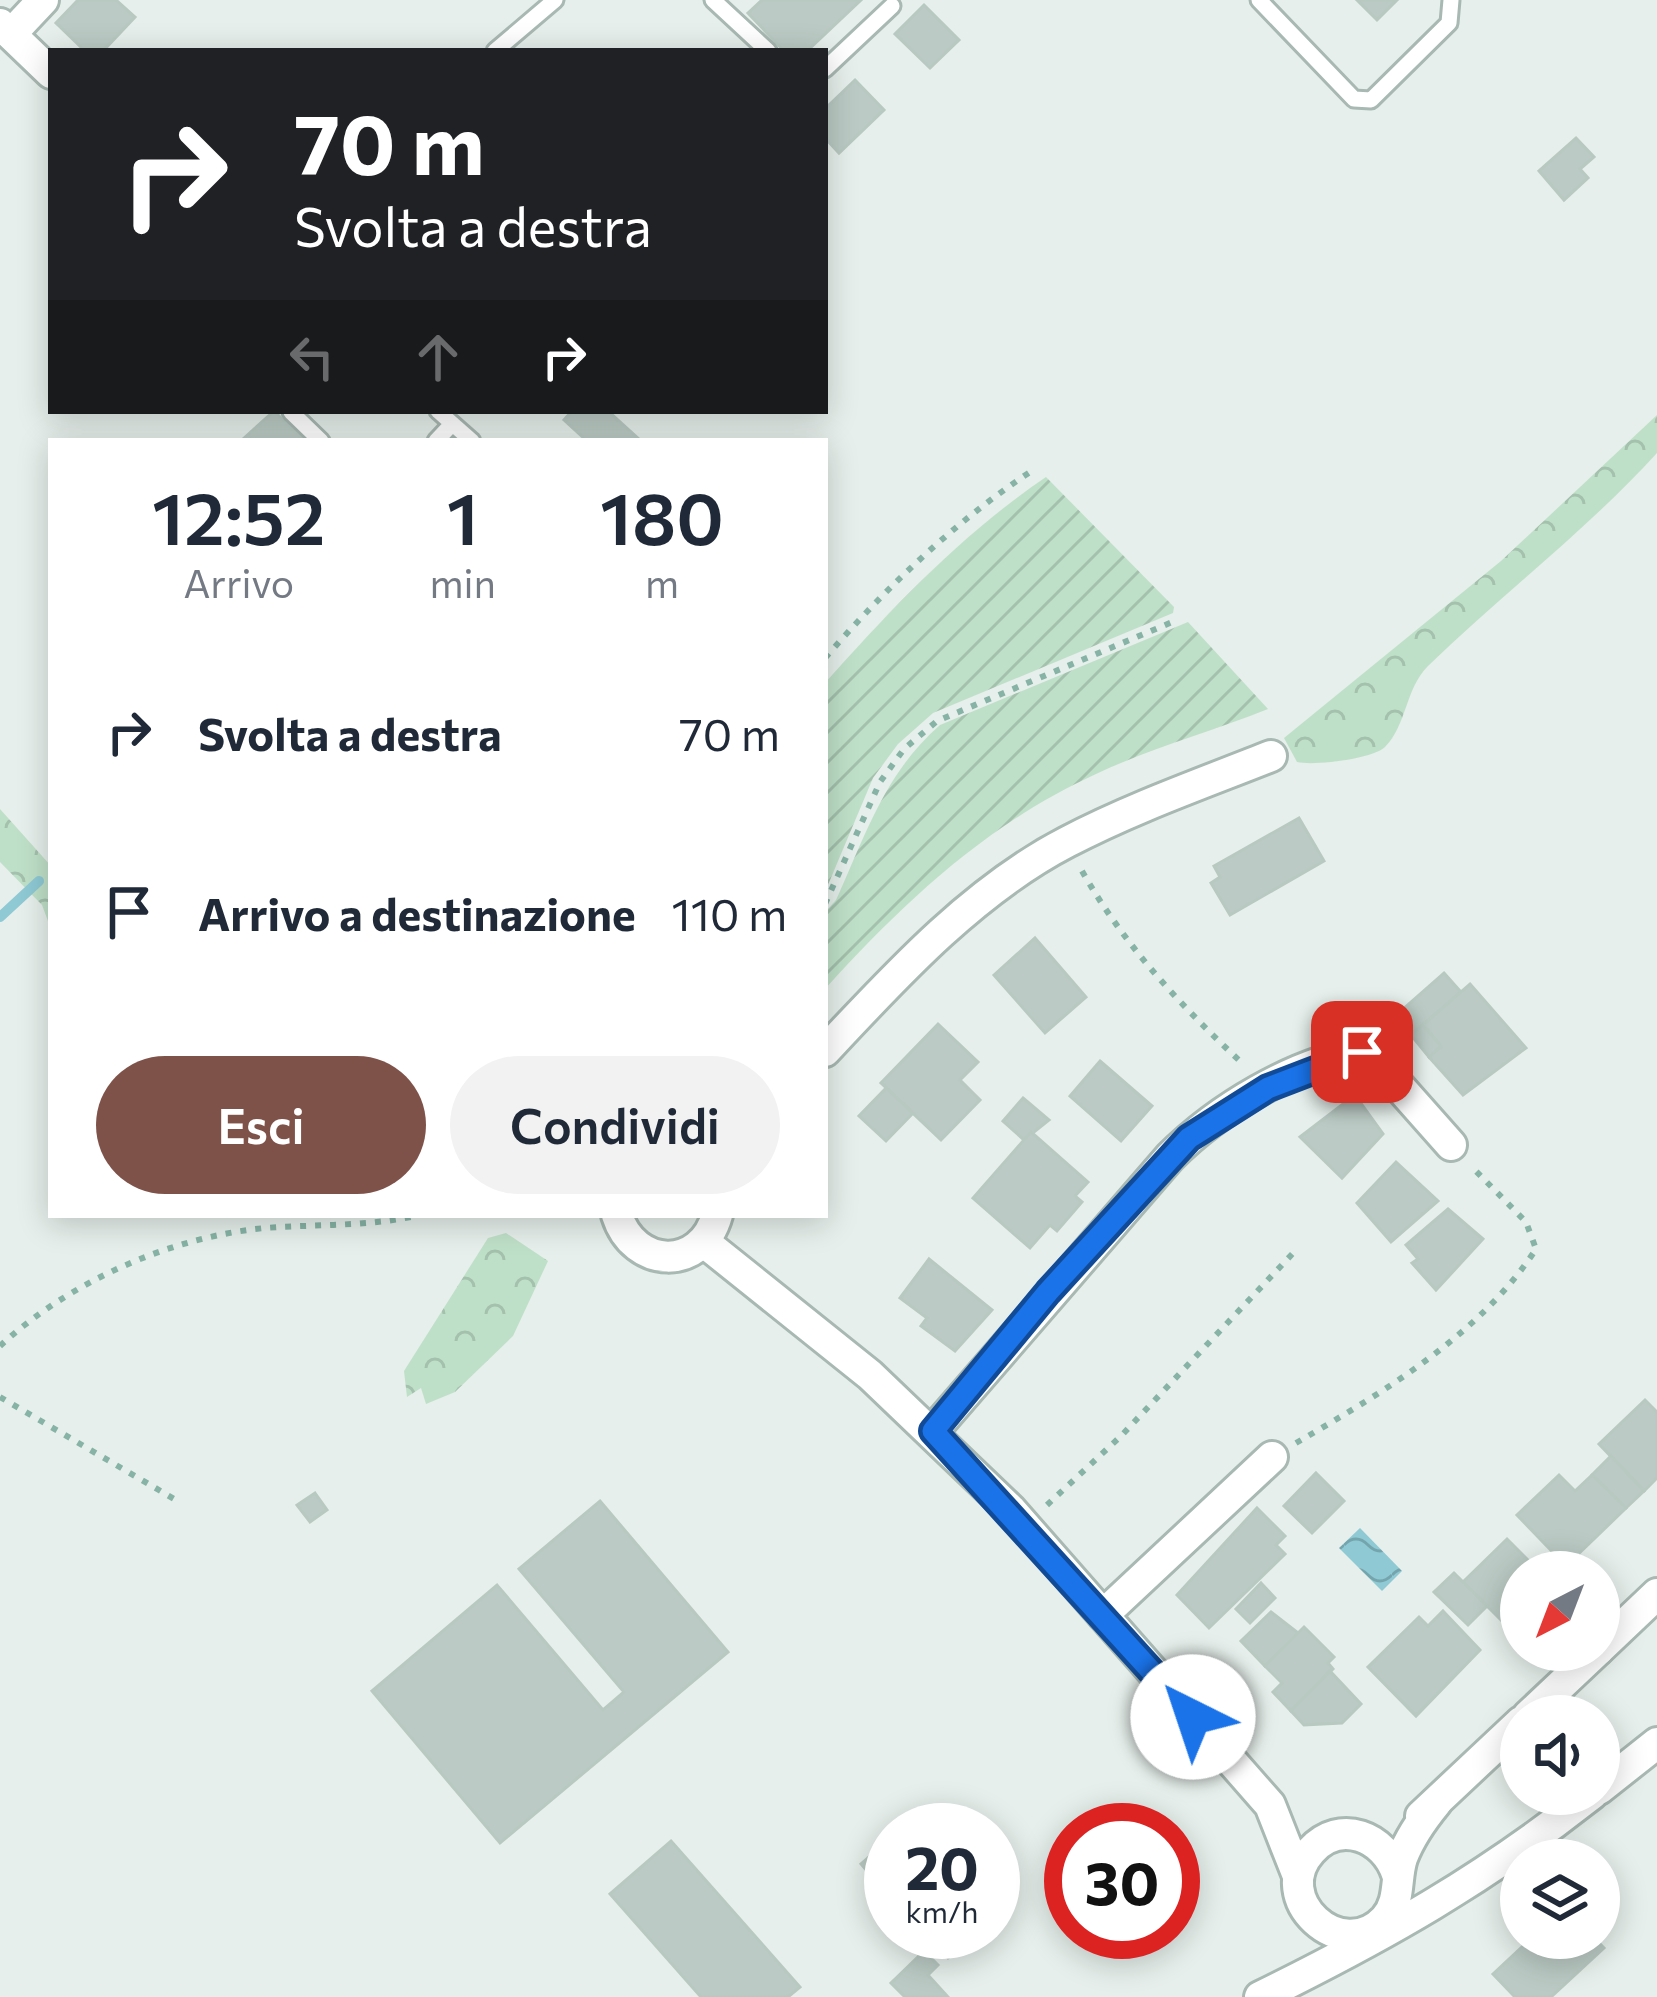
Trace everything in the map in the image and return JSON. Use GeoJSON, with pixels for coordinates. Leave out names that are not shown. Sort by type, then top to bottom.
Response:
{"type":"FeatureCollection","features":[{"type":"Feature","properties":{"kind":"street"},"geometry":{"type":"LineString","coordinates":[[44,0],[6,29],[48,70]]}},
{"type":"Feature","properties":{"kind":"street"},"geometry":{"type":"LineString","coordinates":[[828,1048],[944,931],[1065,843],[1271,756]]}},
{"type":"Feature","properties":{"kind":"street"},"geometry":{"type":"LineString","coordinates":[[933,1431],[1048,1292],[1189,1138],[1268,1088],[1362,1052],[1373,1057],[1451,1145]]}},
{"type":"Feature","properties":{"kind":"street"},"geometry":{"type":"LineString","coordinates":[[618,1218],[623,1233],[646,1254],[677,1257],[710,1228],[933,1431],[1024,1526],[1253,1785],[1283,1827],[1298,1876],[1298,1893],[1316,1926],[1332,1945],[1362,1947]]}},
{"type":"Feature","properties":{"kind":"street"},"geometry":{"type":"LineString","coordinates":[[1103,1615],[1272,1457]]}},
{"type":"Feature","properties":{"kind":"street"},"geometry":{"type":"LineString","coordinates":[[1620,1628],[1657,1594]]}},
{"type":"Feature","properties":{"kind":"street"},"geometry":{"type":"LineString","coordinates":[[1550,1695],[1575,1671]]}},
{"type":"Feature","properties":{"kind":"street"},"geometry":{"type":"LineString","coordinates":[[1298,1876],[1314,1846],[1352,1834],[1401,1828],[1436,1803],[1500,1742]]}},
{"type":"Feature","properties":{"kind":"street"},"geometry":{"type":"LineString","coordinates":[[1620,1772],[1657,1743]]}},
{"type":"Feature","properties":{"kind":"street"},"geometry":{"type":"LineString","coordinates":[[1253,1785],[1296,1815],[1384,1849],[1398,1902]]}},
{"type":"Feature","properties":{"kind":"street"},"geometry":{"type":"LineString","coordinates":[[1260,1997],[1362,1947],[1398,1902],[1408,1843],[1436,1803]]}},
{"type":"Feature","properties":{"kind":"street"},"geometry":{"type":"LineString","coordinates":[[1316,1926],[1358,1934],[1373,1928],[1398,1902],[1515,1855],[1566,1815]]}},
{"type":"Feature","properties":{"kind":"street"},"geometry":{"type":"LineString","coordinates":[[1301,1977],[1313,1957],[1316,1926]]}},
{"type":"Feature","properties":{"kind":"lane"},"geometry":{"type":"LineString","coordinates":[[499,48],[555,0]]}},
{"type":"Feature","properties":{"kind":"lane"},"geometry":{"type":"LineString","coordinates":[[713,0],[766,48]]}},
{"type":"Feature","properties":{"kind":"lane"},"geometry":{"type":"LineString","coordinates":[[1259,0],[1354,98],[1371,100],[1449,22],[1451,0]]}},
{"type":"Feature","properties":{"kind":"lane"},"geometry":{"type":"LineString","coordinates":[[828,67],[892,6]]}},
{"type":"Feature","properties":{"kind":"lane"},"geometry":{"type":"LineString","coordinates":[[293,414],[318,438]]}},
{"type":"Feature","properties":{"kind":"lane"},"geometry":{"type":"LineString","coordinates":[[441,414],[468,438]]}},
{"type":"Feature","properties":{"kind":"lane"},"geometry":{"type":"LineString","coordinates":[[439,438],[452,424]]}},
{"type":"Feature","properties":{"kind":"path"},"geometry":{"type":"LineString","coordinates":[[828,655],[894,583],[981,504],[1030,472]]}},
{"type":"Feature","properties":{"kind":"path"},"geometry":{"type":"LineString","coordinates":[[828,897],[880,782],[904,749],[937,721],[1177,620]]}},
{"type":"Feature","properties":{"kind":"path"},"geometry":{"type":"LineString","coordinates":[[1065,843],[1116,927],[1163,985],[1268,1088]]}},
{"type":"Feature","properties":{"kind":"path"},"geometry":{"type":"LineString","coordinates":[[1272,1457],[1400,1379],[1458,1334],[1522,1271],[1536,1249],[1526,1222],[1451,1145]]}},
{"type":"Feature","properties":{"kind":"path"},"geometry":{"type":"LineString","coordinates":[[0,1346],[51,1305],[87,1284],[204,1239],[260,1229],[374,1226],[407,1218]]}},
{"type":"Feature","properties":{"kind":"path"},"geometry":{"type":"LineString","coordinates":[[1024,1526],[1121,1436],[1296,1250]]}},
{"type":"Feature","properties":{"kind":"path"},"geometry":{"type":"LineString","coordinates":[[0,1397],[181,1503]]}},
{"type":"Feature","properties":{"kind":"green space"},"geometry":{"type":"Polygon","coordinates":[[[1657,415],[1657,453],[1428,666],[1385,747],[1343,760],[1297,762],[1284,738],[1501,561],[1657,415]]]}},
{"type":"Feature","properties":{"kind":"green space"},"geometry":{"type":"Polygon","coordinates":[[[1046,477],[1174,607],[1173,613],[933,713],[898,744],[873,778],[828,885],[828,680],[930,573],[1046,477]]]}},
{"type":"Feature","properties":{"kind":"green space"},"geometry":{"type":"Polygon","coordinates":[[[1188,622],[1268,709],[1117,765],[1019,816],[917,896],[828,986],[828,909],[891,784],[940,725],[1188,622]]]}},
{"type":"Feature","properties":{"kind":"green space"},"geometry":{"type":"Polygon","coordinates":[[[0,809],[48,863],[48,921],[42,905],[0,862],[0,809]]]}},
{"type":"Feature","properties":{"kind":"green space"},"geometry":{"type":"Polygon","coordinates":[[[506,1233],[548,1261],[513,1336],[455,1392],[426,1404],[421,1388],[407,1397],[404,1371],[488,1238],[506,1233]]]}},
{"type":"Feature","properties":{"kind":"water"},"geometry":{"type":"Polygon","coordinates":[[[1360,1528],[1402,1571],[1382,1591],[1339,1548],[1360,1528]]]}},
{"type":"Feature","properties":{"kind":"building"},"geometry":{"type":"Polygon","coordinates":[[[78,0],[116,0],[135,17],[106,48],[82,48],[56,23],[78,0]]]}},
{"type":"Feature","properties":{"kind":"building"},"geometry":{"type":"Polygon","coordinates":[[[762,0],[861,0],[810,48],[781,48],[748,13],[762,0]]]}},
{"type":"Feature","properties":{"kind":"building"},"geometry":{"type":"Polygon","coordinates":[[[1357,0],[1397,0],[1377,20],[1357,0]]]}},
{"type":"Feature","properties":{"kind":"building"},"geometry":{"type":"Polygon","coordinates":[[[924,5],[959,40],[930,68],[895,34],[924,5]]]}},
{"type":"Feature","properties":{"kind":"building"},"geometry":{"type":"Polygon","coordinates":[[[855,80],[884,110],[839,153],[828,141],[828,106],[855,80]]]}},
{"type":"Feature","properties":{"kind":"building"},"geometry":{"type":"Polygon","coordinates":[[[1576,138],[1594,157],[1580,169],[1588,178],[1564,200],[1539,171],[1576,138]]]}},
{"type":"Feature","properties":{"kind":"building"},"geometry":{"type":"Polygon","coordinates":[[[271,414],[277,414],[301,438],[244,438],[271,414]]]}},
{"type":"Feature","properties":{"kind":"building"},"geometry":{"type":"Polygon","coordinates":[[[569,414],[611,414],[638,438],[584,438],[564,420],[569,414]]]}},
{"type":"Feature","properties":{"kind":"building"},"geometry":{"type":"Polygon","coordinates":[[[1299,818],[1324,861],[1230,915],[1211,883],[1220,877],[1214,866],[1299,818]]]}},
{"type":"Feature","properties":{"kind":"building"},"geometry":{"type":"Polygon","coordinates":[[[1035,938],[1086,997],[1045,1033],[994,975],[1035,938]]]}},
{"type":"Feature","properties":{"kind":"building"},"geometry":{"type":"Polygon","coordinates":[[[1444,973],[1461,992],[1411,1035],[1394,1017],[1444,973]]]}},
{"type":"Feature","properties":{"kind":"building"},"geometry":{"type":"Polygon","coordinates":[[[1470,984],[1526,1048],[1463,1095],[1429,1057],[1441,1046],[1423,1025],[1470,984]]]}},
{"type":"Feature","properties":{"kind":"building"},"geometry":{"type":"Polygon","coordinates":[[[938,1024],[978,1062],[960,1080],[980,1100],[941,1140],[881,1083],[938,1024]]]}},
{"type":"Feature","properties":{"kind":"building"},"geometry":{"type":"Polygon","coordinates":[[[1423,1025],[1441,1046],[1429,1057],[1411,1035],[1423,1025]]]}},
{"type":"Feature","properties":{"kind":"building"},"geometry":{"type":"Polygon","coordinates":[[[1100,1061],[1152,1106],[1121,1141],[1070,1096],[1100,1061]]]}},
{"type":"Feature","properties":{"kind":"building"},"geometry":{"type":"Polygon","coordinates":[[[886,1088],[913,1113],[886,1141],[859,1116],[886,1088]]]}},
{"type":"Feature","properties":{"kind":"building"},"geometry":{"type":"Polygon","coordinates":[[[1355,1095],[1383,1134],[1342,1178],[1300,1137],[1355,1095]]]}},
{"type":"Feature","properties":{"kind":"building"},"geometry":{"type":"Polygon","coordinates":[[[1023,1098],[1049,1120],[1024,1140],[1003,1121],[1023,1098]]]}},
{"type":"Feature","properties":{"kind":"building"},"geometry":{"type":"Polygon","coordinates":[[[1031,1132],[1088,1182],[1075,1196],[1082,1202],[1057,1231],[1050,1225],[1030,1248],[973,1198],[1031,1132]]]}},
{"type":"Feature","properties":{"kind":"building"},"geometry":{"type":"Polygon","coordinates":[[[1396,1162],[1438,1201],[1391,1242],[1357,1203],[1396,1162]]]}},
{"type":"Feature","properties":{"kind":"building"},"geometry":{"type":"Polygon","coordinates":[[[1448,1209],[1483,1239],[1436,1290],[1412,1263],[1418,1259],[1406,1245],[1448,1209]]]}},
{"type":"Feature","properties":{"kind":"building"},"geometry":{"type":"Polygon","coordinates":[[[929,1259],[992,1310],[955,1351],[921,1326],[927,1318],[900,1298],[929,1259]]]}},
{"type":"Feature","properties":{"kind":"building"},"geometry":{"type":"Polygon","coordinates":[[[1645,1400],[1657,1412],[1657,1478],[1644,1491],[1599,1444],[1645,1400]]]}},
{"type":"Feature","properties":{"kind":"building"},"geometry":{"type":"Polygon","coordinates":[[[1611,1456],[1644,1491],[1626,1508],[1592,1475],[1611,1456]]]}},
{"type":"Feature","properties":{"kind":"building"},"geometry":{"type":"Polygon","coordinates":[[[1316,1473],[1344,1501],[1312,1533],[1284,1506],[1316,1473]]]}},
{"type":"Feature","properties":{"kind":"building"},"geometry":{"type":"Polygon","coordinates":[[[1559,1475],[1575,1491],[1592,1475],[1626,1508],[1582,1551],[1552,1551],[1517,1515],[1559,1475]]]}},
{"type":"Feature","properties":{"kind":"building"},"geometry":{"type":"Polygon","coordinates":[[[315,1493],[327,1510],[310,1522],[297,1505],[315,1493]]]}},
{"type":"Feature","properties":{"kind":"building"},"geometry":{"type":"Polygon","coordinates":[[[600,1501],[728,1652],[500,1843],[372,1691],[497,1585],[603,1710],[624,1692],[519,1569],[600,1501]]]}},
{"type":"Feature","properties":{"kind":"building"},"geometry":{"type":"Polygon","coordinates":[[[1257,1508],[1285,1536],[1276,1545],[1285,1554],[1209,1628],[1177,1595],[1257,1508]]]}},
{"type":"Feature","properties":{"kind":"building"},"geometry":{"type":"Polygon","coordinates":[[[1507,1539],[1519,1551],[1500,1551],[1500,1619],[1463,1582],[1507,1539]]]}},
{"type":"Feature","properties":{"kind":"building"},"geometry":{"type":"Polygon","coordinates":[[[1454,1573],[1487,1606],[1468,1625],[1434,1592],[1454,1573]]]}},
{"type":"Feature","properties":{"kind":"building"},"geometry":{"type":"Polygon","coordinates":[[[1261,1583],[1275,1598],[1250,1623],[1236,1609],[1261,1583]]]}},
{"type":"Feature","properties":{"kind":"building"},"geometry":{"type":"Polygon","coordinates":[[[1443,1611],[1480,1650],[1416,1716],[1368,1667],[1419,1617],[1428,1626],[1443,1611]]]}},
{"type":"Feature","properties":{"kind":"building"},"geometry":{"type":"Polygon","coordinates":[[[1271,1612],[1298,1633],[1265,1666],[1241,1641],[1271,1612]]]}},
{"type":"Feature","properties":{"kind":"building"},"geometry":{"type":"Polygon","coordinates":[[[1304,1627],[1334,1657],[1328,1663],[1333,1669],[1291,1711],[1273,1692],[1282,1683],[1265,1666],[1304,1627]]]}},
{"type":"Feature","properties":{"kind":"building"},"geometry":{"type":"Polygon","coordinates":[[[1330,1671],[1361,1704],[1342,1723],[1304,1725],[1291,1711],[1330,1671]]]}},
{"type":"Feature","properties":{"kind":"building"},"geometry":{"type":"Polygon","coordinates":[[[671,1841],[800,1987],[788,1997],[701,1997],[610,1894],[671,1841]]]}},
{"type":"Feature","properties":{"kind":"building"},"geometry":{"type":"Polygon","coordinates":[[[916,1959],[932,1959],[938,1965],[928,1975],[948,1997],[905,1997],[891,1983],[916,1959]]]}},
{"type":"Feature","properties":{"kind":"building"},"geometry":{"type":"Polygon","coordinates":[[[1509,1959],[1592,1959],[1551,1997],[1515,1997],[1493,1974],[1509,1959]]]}},
{"type":"Feature","properties":{"kind":"waterway"},"geometry":{"type":"LineString","coordinates":[[0,917],[39,881]]}},
{"type":"Feature","properties":{"kind":"route"},"geometry":{"type":"LineString","coordinates":[[1193,1717],[1010,1509],[933,1431],[1048,1292],[1189,1138],[1213,1118],[1268,1088],[1362,1052]]}}]}
